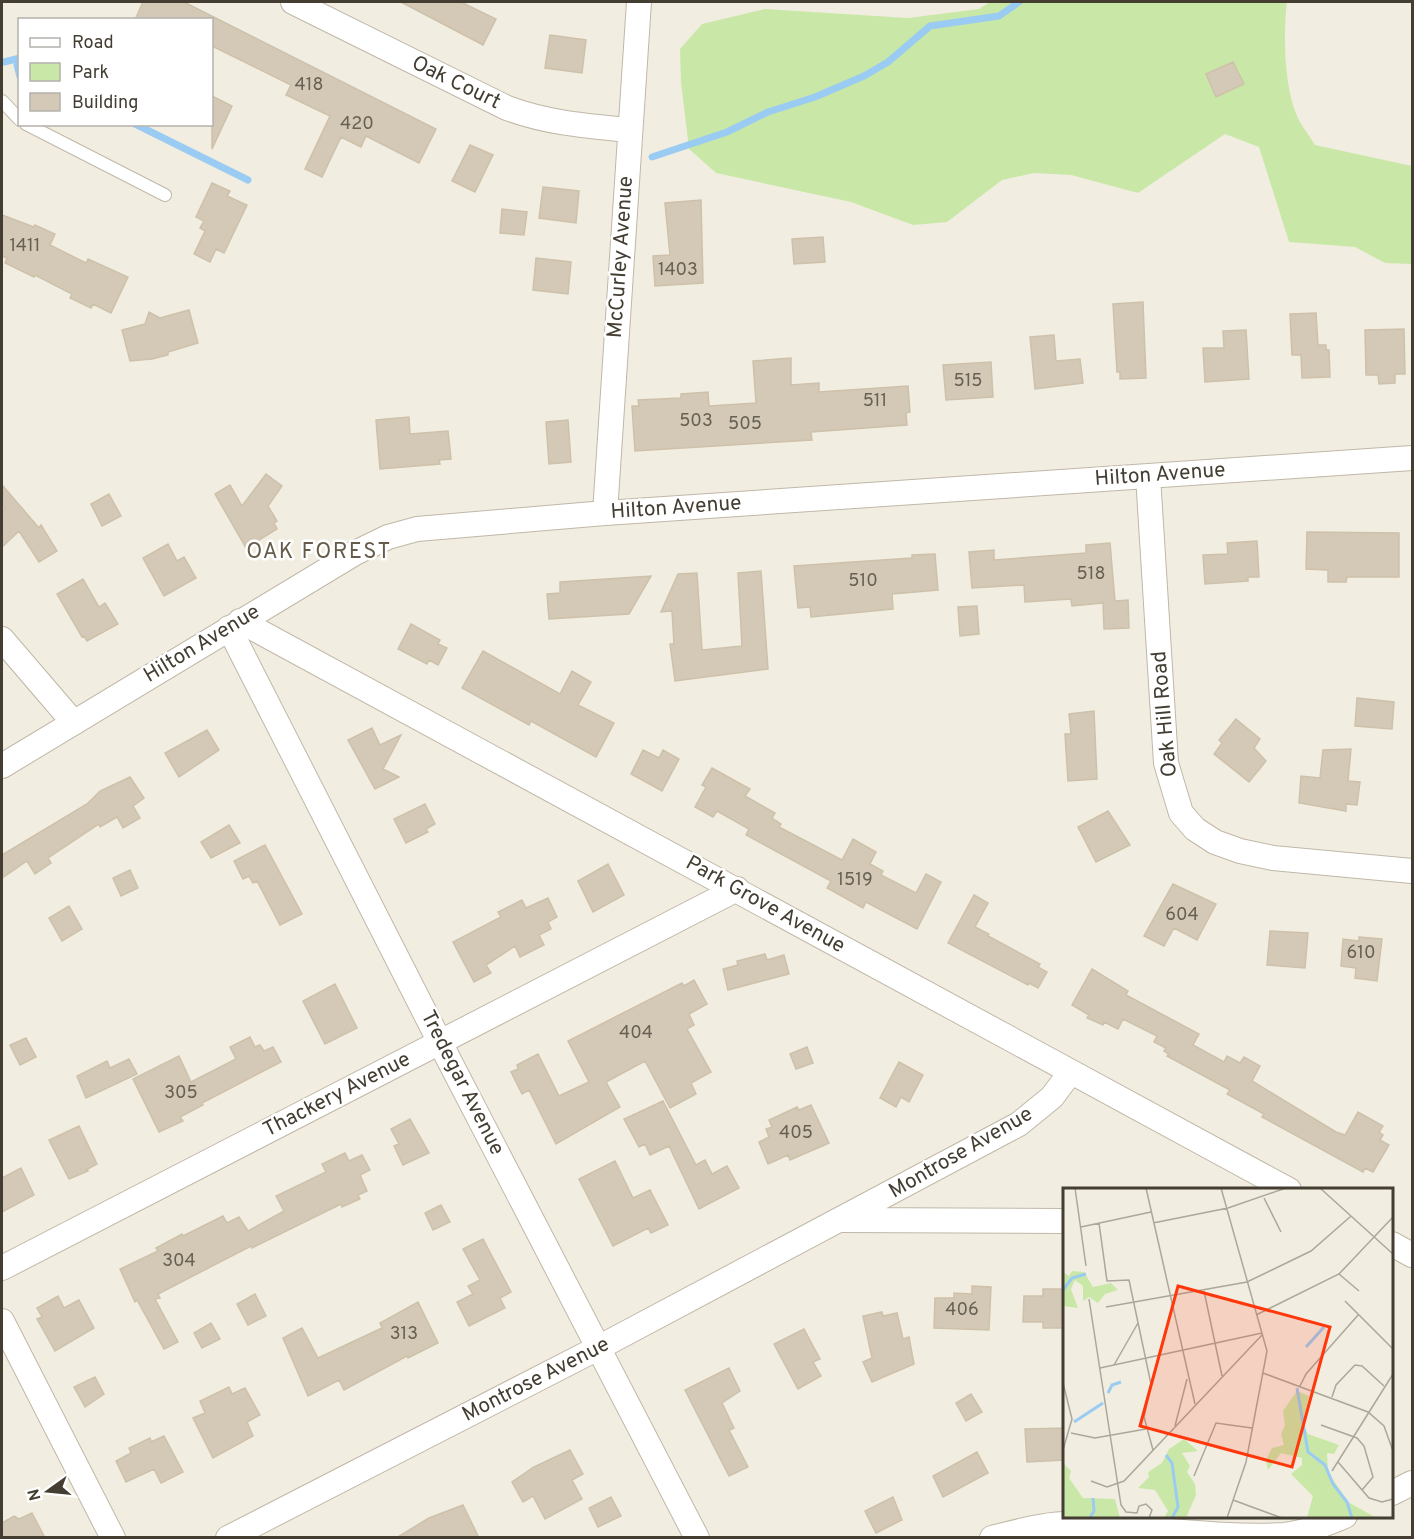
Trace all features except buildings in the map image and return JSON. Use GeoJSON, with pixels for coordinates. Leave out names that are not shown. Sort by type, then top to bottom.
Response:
{"type":"FeatureCollection","features":[{"type":"Feature","properties":{"kind":"street","name":"Oak Court"},"geometry":{"type":"LineString","coordinates":[[293,2],[507,108],[537,119],[629,130]]}},
{"type":"Feature","properties":{"kind":"street","name":"McCurley Avenue"},"geometry":{"type":"LineString","coordinates":[[605,513],[639,2]]}},
{"type":"Feature","properties":{"kind":"street","name":"Hilton Avenue"},"geometry":{"type":"LineString","coordinates":[[2,766],[355,553],[387,537],[417,529],[605,513],[1413,459]]}},
{"type":"Feature","properties":{"kind":"street","name":"Oak Hill Road"},"geometry":{"type":"LineString","coordinates":[[1148,476],[1166,763],[1181,813],[1195,829],[1215,842],[1240,851],[1273,858],[1413,871]]}},
{"type":"Feature","properties":{"kind":"street","name":"Park Grove Avenue"},"geometry":{"type":"LineString","coordinates":[[235,625],[737,889],[1070,1073],[1285,1188]]}},
{"type":"Feature","properties":{"kind":"street","name":"Tredegar Avenue"},"geometry":{"type":"LineString","coordinates":[[235,625],[441,1042],[697,1538]]}},
{"type":"Feature","properties":{"kind":"street"},"geometry":{"type":"LineString","coordinates":[[2,639],[74,723]]}},
{"type":"Feature","properties":{"kind":"street","name":"Thackery Avenue"},"geometry":{"type":"LineString","coordinates":[[2,1268],[737,889]]}},
{"type":"Feature","properties":{"kind":"street","name":"Montrose Avenue"},"geometry":{"type":"LineString","coordinates":[[228,1538],[598,1348],[1019,1125],[1052,1097],[1070,1073]]}},
{"type":"Feature","properties":{"kind":"street","name":"Montrose Avenue"},"geometry":{"type":"LineString","coordinates":[[842,1220],[1063,1221]]}},
{"type":"Feature","properties":{"kind":"street"},"geometry":{"type":"LineString","coordinates":[[1393,1245],[1413,1255]]}},
{"type":"Feature","properties":{"kind":"street"},"geometry":{"type":"LineString","coordinates":[[2,1321],[113,1538]]}},
{"type":"Feature","properties":{"kind":"street"},"geometry":{"type":"LineString","coordinates":[[1393,1493],[1413,1483]]}},
{"type":"Feature","properties":{"kind":"street"},"geometry":{"type":"LineString","coordinates":[[992,1538],[1063,1524],[1253,1536],[1285,1535],[1317,1527],[1340,1518]]}},
{"type":"Feature","properties":{"kind":"lane"},"geometry":{"type":"LineString","coordinates":[[2,101],[18,118]]}},
{"type":"Feature","properties":{"kind":"lane"},"geometry":{"type":"LineString","coordinates":[[30,126],[165,195]]}},
{"type":"Feature","properties":{"kind":"green space"},"geometry":{"type":"Polygon","coordinates":[[[990,2],[1287,2],[1285,45],[1287,77],[1293,106],[1315,145],[1412,166],[1412,264],[1385,263],[1355,247],[1289,242],[1259,147],[1225,134],[1138,193],[1071,175],[1034,173],[1002,180],[947,222],[913,225],[851,202],[716,173],[689,149],[681,82],[680,49],[702,24],[765,9],[908,18],[979,9],[990,2]]]}},
{"type":"Feature","properties":{"kind":"waterway"},"geometry":{"type":"LineString","coordinates":[[652,157],[727,132],[768,112],[815,97],[864,76],[888,62],[930,26],[999,16],[1019,2]]}},
{"type":"Feature","properties":{"kind":"waterway"},"geometry":{"type":"LineString","coordinates":[[4,62],[18,58]]}},
{"type":"Feature","properties":{"kind":"waterway"},"geometry":{"type":"LineString","coordinates":[[18,62],[18,69]]}},
{"type":"Feature","properties":{"kind":"waterway"},"geometry":{"type":"LineString","coordinates":[[139,126],[248,180]]}},
{"type":"Feature","properties":{"kind":"district","name":"OAK FOREST"},"geometry":{"type":"Point","coordinates":[319,552]}}]}
